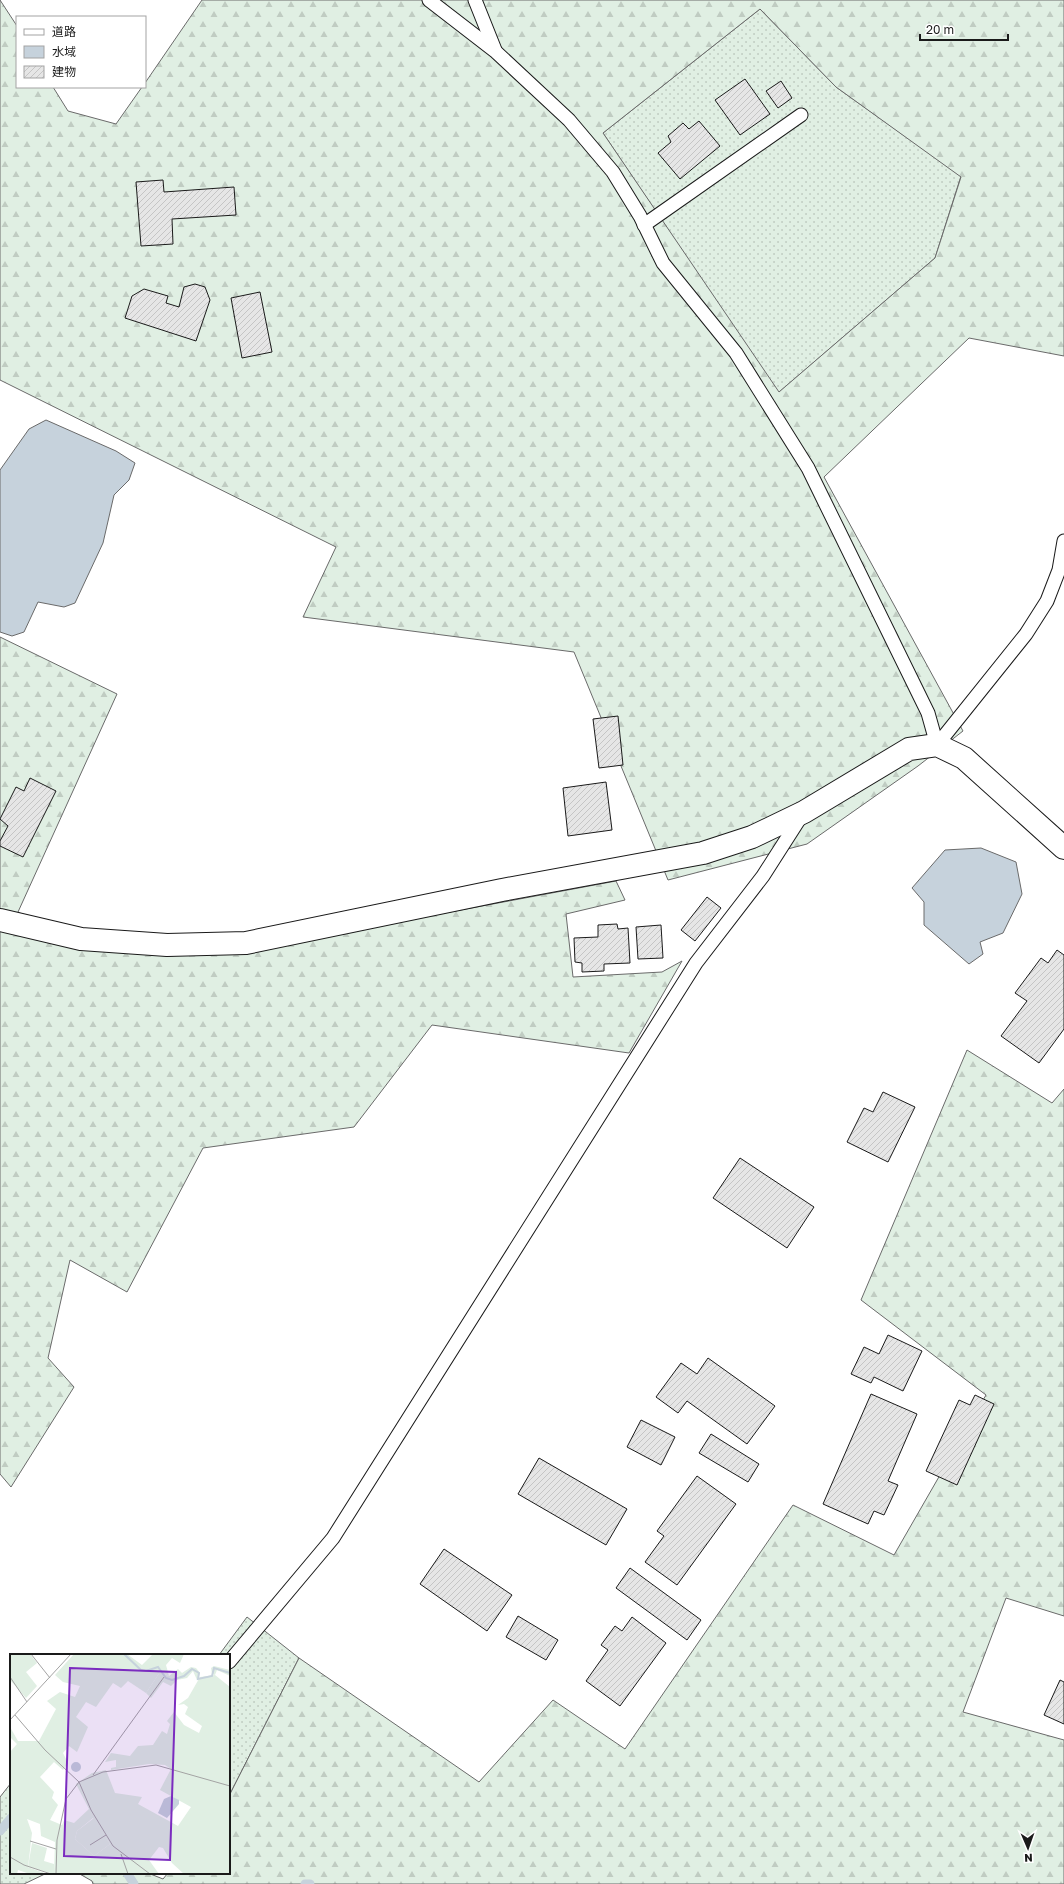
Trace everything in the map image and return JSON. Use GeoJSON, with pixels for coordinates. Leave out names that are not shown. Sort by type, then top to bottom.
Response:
{"type":"FeatureCollection","features":[{"type":"Feature","properties":{"kind":"street"},"geometry":{"type":"LineString","coordinates":[[0,920],[81,939],[167,945],[246,943],[502,890],[703,853],[752,837],[804,812],[909,749],[937,745],[964,758],[1064,848]]}},
{"type":"Feature","properties":{"kind":"lane"},"geometry":{"type":"LineString","coordinates":[[429,0],[495,52],[569,120],[613,172],[644,225],[663,263],[736,353],[808,468],[928,713],[937,745]]}},
{"type":"Feature","properties":{"kind":"lane"},"geometry":{"type":"LineString","coordinates":[[475,0],[495,52]]}},
{"type":"Feature","properties":{"kind":"lane"},"geometry":{"type":"LineString","coordinates":[[644,225],[801,115]]}},
{"type":"Feature","properties":{"kind":"lane"},"geometry":{"type":"LineString","coordinates":[[937,745],[1026,634],[1047,600],[1060,570],[1064,541]]}},
{"type":"Feature","properties":{"kind":"lane"},"geometry":{"type":"LineString","coordinates":[[230,1661],[333,1538],[696,963],[763,876],[804,812]]}},
{"type":"Feature","properties":{"kind":"green space"},"geometry":{"type":"Polygon","coordinates":[[[0,0],[16,24],[16,88],[54,88],[68,111],[116,124],[141,88],[146,88],[146,82],[202,0],[1064,0],[1064,356],[969,338],[824,477],[963,731],[918,766],[807,844],[668,880],[574,652],[303,617],[336,547],[0,380],[0,0]],[[760,9],[603,133],[779,392],[935,258],[961,177],[836,87],[760,9]]]}},
{"type":"Feature","properties":{"kind":"green space"},"geometry":{"type":"Polygon","coordinates":[[[760,9],[836,87],[961,176],[935,258],[778,393],[603,133],[760,9]]]}},
{"type":"Feature","properties":{"kind":"green space"},"geometry":{"type":"Polygon","coordinates":[[[0,637],[117,694],[18,912],[80,946],[246,950],[616,881],[625,900],[566,914],[573,977],[662,972],[682,961],[629,1053],[432,1025],[354,1127],[203,1148],[127,1292],[70,1260],[48,1358],[74,1387],[11,1487],[0,1474],[0,637]]]}},
{"type":"Feature","properties":{"kind":"green space"},"geometry":{"type":"Polygon","coordinates":[[[967,1050],[1052,1103],[1064,1089],[1064,1616],[1006,1598],[963,1712],[1064,1740],[1064,1884],[93,1884],[92,1881],[80,1874],[150,1874],[163,1879],[167,1874],[230,1874],[230,1794],[299,1658],[479,1782],[553,1700],[625,1749],[793,1505],[894,1555],[986,1395],[861,1300],[967,1050]]]}},
{"type":"Feature","properties":{"kind":"green space"},"geometry":{"type":"Polygon","coordinates":[[[247,1617],[299,1658],[230,1794],[230,1654],[220,1654],[247,1617]]]}},
{"type":"Feature","properties":{"kind":"green space"},"geometry":{"type":"Polygon","coordinates":[[[10,1784],[10,1874],[45,1874],[24,1884],[0,1884],[0,1797],[10,1784]]]}},
{"type":"Feature","properties":{"kind":"water"},"geometry":{"type":"Polygon","coordinates":[[[46,420],[116,451],[135,463],[129,480],[114,495],[103,543],[75,603],[64,607],[38,602],[24,632],[12,636],[0,632],[0,470],[29,429],[46,420]]]}},
{"type":"Feature","properties":{"kind":"water"},"geometry":{"type":"Polygon","coordinates":[[[981,848],[1016,862],[1022,894],[1003,933],[980,942],[983,954],[969,964],[924,925],[924,902],[912,888],[945,850],[981,848]]]}},
{"type":"Feature","properties":{"kind":"building"},"geometry":{"type":"Polygon","coordinates":[[[745,79],[770,114],[740,135],[715,100],[745,79]]]}},
{"type":"Feature","properties":{"kind":"building"},"geometry":{"type":"Polygon","coordinates":[[[781,81],[792,98],[778,108],[766,91],[781,81]]]}},
{"type":"Feature","properties":{"kind":"building"},"geometry":{"type":"Polygon","coordinates":[[[699,121],[720,146],[680,179],[658,153],[671,142],[668,136],[683,123],[689,129],[699,121]]]}},
{"type":"Feature","properties":{"kind":"building"},"geometry":{"type":"Polygon","coordinates":[[[163,180],[164,192],[234,187],[236,215],[172,219],[173,244],[141,246],[136,182],[163,180]]]}},
{"type":"Feature","properties":{"kind":"building"},"geometry":{"type":"Polygon","coordinates":[[[195,284],[205,287],[210,300],[196,341],[125,318],[132,296],[144,289],[168,296],[166,303],[179,307],[184,287],[195,284]]]}},
{"type":"Feature","properties":{"kind":"building"},"geometry":{"type":"Polygon","coordinates":[[[260,292],[272,352],[242,358],[231,298],[260,292]]]}},
{"type":"Feature","properties":{"kind":"building"},"geometry":{"type":"Polygon","coordinates":[[[618,716],[623,765],[599,768],[593,719],[618,716]]]}},
{"type":"Feature","properties":{"kind":"building"},"geometry":{"type":"Polygon","coordinates":[[[30,778],[56,791],[23,857],[0,846],[0,841],[8,826],[0,819],[16,787],[24,791],[30,778]]]}},
{"type":"Feature","properties":{"kind":"building"},"geometry":{"type":"Polygon","coordinates":[[[606,782],[612,830],[568,836],[563,788],[606,782]]]}},
{"type":"Feature","properties":{"kind":"building"},"geometry":{"type":"Polygon","coordinates":[[[707,897],[721,908],[695,941],[681,930],[707,897]]]}},
{"type":"Feature","properties":{"kind":"building"},"geometry":{"type":"Polygon","coordinates":[[[617,924],[618,929],[628,928],[630,963],[604,964],[604,971],[582,972],[582,963],[575,962],[574,938],[598,937],[598,925],[617,924]]]}},
{"type":"Feature","properties":{"kind":"building"},"geometry":{"type":"Polygon","coordinates":[[[661,925],[663,958],[638,959],[636,927],[661,925]]]}},
{"type":"Feature","properties":{"kind":"building"},"geometry":{"type":"Polygon","coordinates":[[[1057,950],[1064,955],[1064,1029],[1039,1063],[1001,1036],[1027,1001],[1015,993],[1041,958],[1048,963],[1057,950]]]}},
{"type":"Feature","properties":{"kind":"building"},"geometry":{"type":"Polygon","coordinates":[[[883,1092],[915,1107],[888,1162],[847,1142],[864,1108],[873,1112],[883,1092]]]}},
{"type":"Feature","properties":{"kind":"building"},"geometry":{"type":"Polygon","coordinates":[[[740,1158],[814,1207],[787,1248],[713,1198],[740,1158]]]}},
{"type":"Feature","properties":{"kind":"building"},"geometry":{"type":"Polygon","coordinates":[[[888,1335],[922,1351],[903,1391],[874,1377],[871,1383],[851,1374],[864,1347],[879,1354],[888,1335]]]}},
{"type":"Feature","properties":{"kind":"building"},"geometry":{"type":"Polygon","coordinates":[[[708,1358],[775,1406],[747,1444],[687,1401],[678,1413],[656,1397],[681,1363],[697,1374],[708,1358]]]}},
{"type":"Feature","properties":{"kind":"building"},"geometry":{"type":"Polygon","coordinates":[[[871,1394],[917,1414],[888,1481],[898,1485],[884,1515],[874,1511],[868,1524],[823,1504],[871,1394]]]}},
{"type":"Feature","properties":{"kind":"building"},"geometry":{"type":"Polygon","coordinates":[[[975,1395],[994,1404],[957,1485],[926,1471],[959,1400],[970,1405],[975,1395]]]}},
{"type":"Feature","properties":{"kind":"building"},"geometry":{"type":"Polygon","coordinates":[[[641,1420],[675,1437],[661,1465],[627,1447],[641,1420]]]}},
{"type":"Feature","properties":{"kind":"building"},"geometry":{"type":"Polygon","coordinates":[[[711,1434],[759,1464],[748,1482],[699,1453],[711,1434]]]}},
{"type":"Feature","properties":{"kind":"building"},"geometry":{"type":"Polygon","coordinates":[[[539,1458],[627,1509],[606,1545],[518,1494],[539,1458]]]}},
{"type":"Feature","properties":{"kind":"building"},"geometry":{"type":"Polygon","coordinates":[[[697,1476],[736,1504],[677,1585],[645,1562],[664,1536],[657,1531],[697,1476]]]}},
{"type":"Feature","properties":{"kind":"building"},"geometry":{"type":"Polygon","coordinates":[[[444,1549],[512,1595],[487,1631],[420,1584],[444,1549]]]}},
{"type":"Feature","properties":{"kind":"building"},"geometry":{"type":"Polygon","coordinates":[[[630,1568],[701,1620],[687,1640],[616,1588],[630,1568]]]}},
{"type":"Feature","properties":{"kind":"building"},"geometry":{"type":"Polygon","coordinates":[[[518,1616],[558,1640],[546,1660],[506,1637],[518,1616]]]}},
{"type":"Feature","properties":{"kind":"building"},"geometry":{"type":"Polygon","coordinates":[[[632,1617],[666,1643],[620,1706],[586,1681],[608,1650],[601,1645],[615,1626],[622,1631],[632,1617]]]}},
{"type":"Feature","properties":{"kind":"building"},"geometry":{"type":"Polygon","coordinates":[[[1060,1680],[1064,1682],[1064,1724],[1044,1715],[1060,1680]]]}},
{"type":"Feature","properties":{"kind":"waterway"},"geometry":{"type":"LineString","coordinates":[[0,1831],[10,1819]]}},
{"type":"Feature","properties":{"kind":"waterway"},"geometry":{"type":"LineString","coordinates":[[128,1874],[134,1884]]}},
{"type":"Feature","properties":{"kind":"waterway"},"geometry":{"type":"LineString","coordinates":[[305,1884],[310,1884]]}}]}
